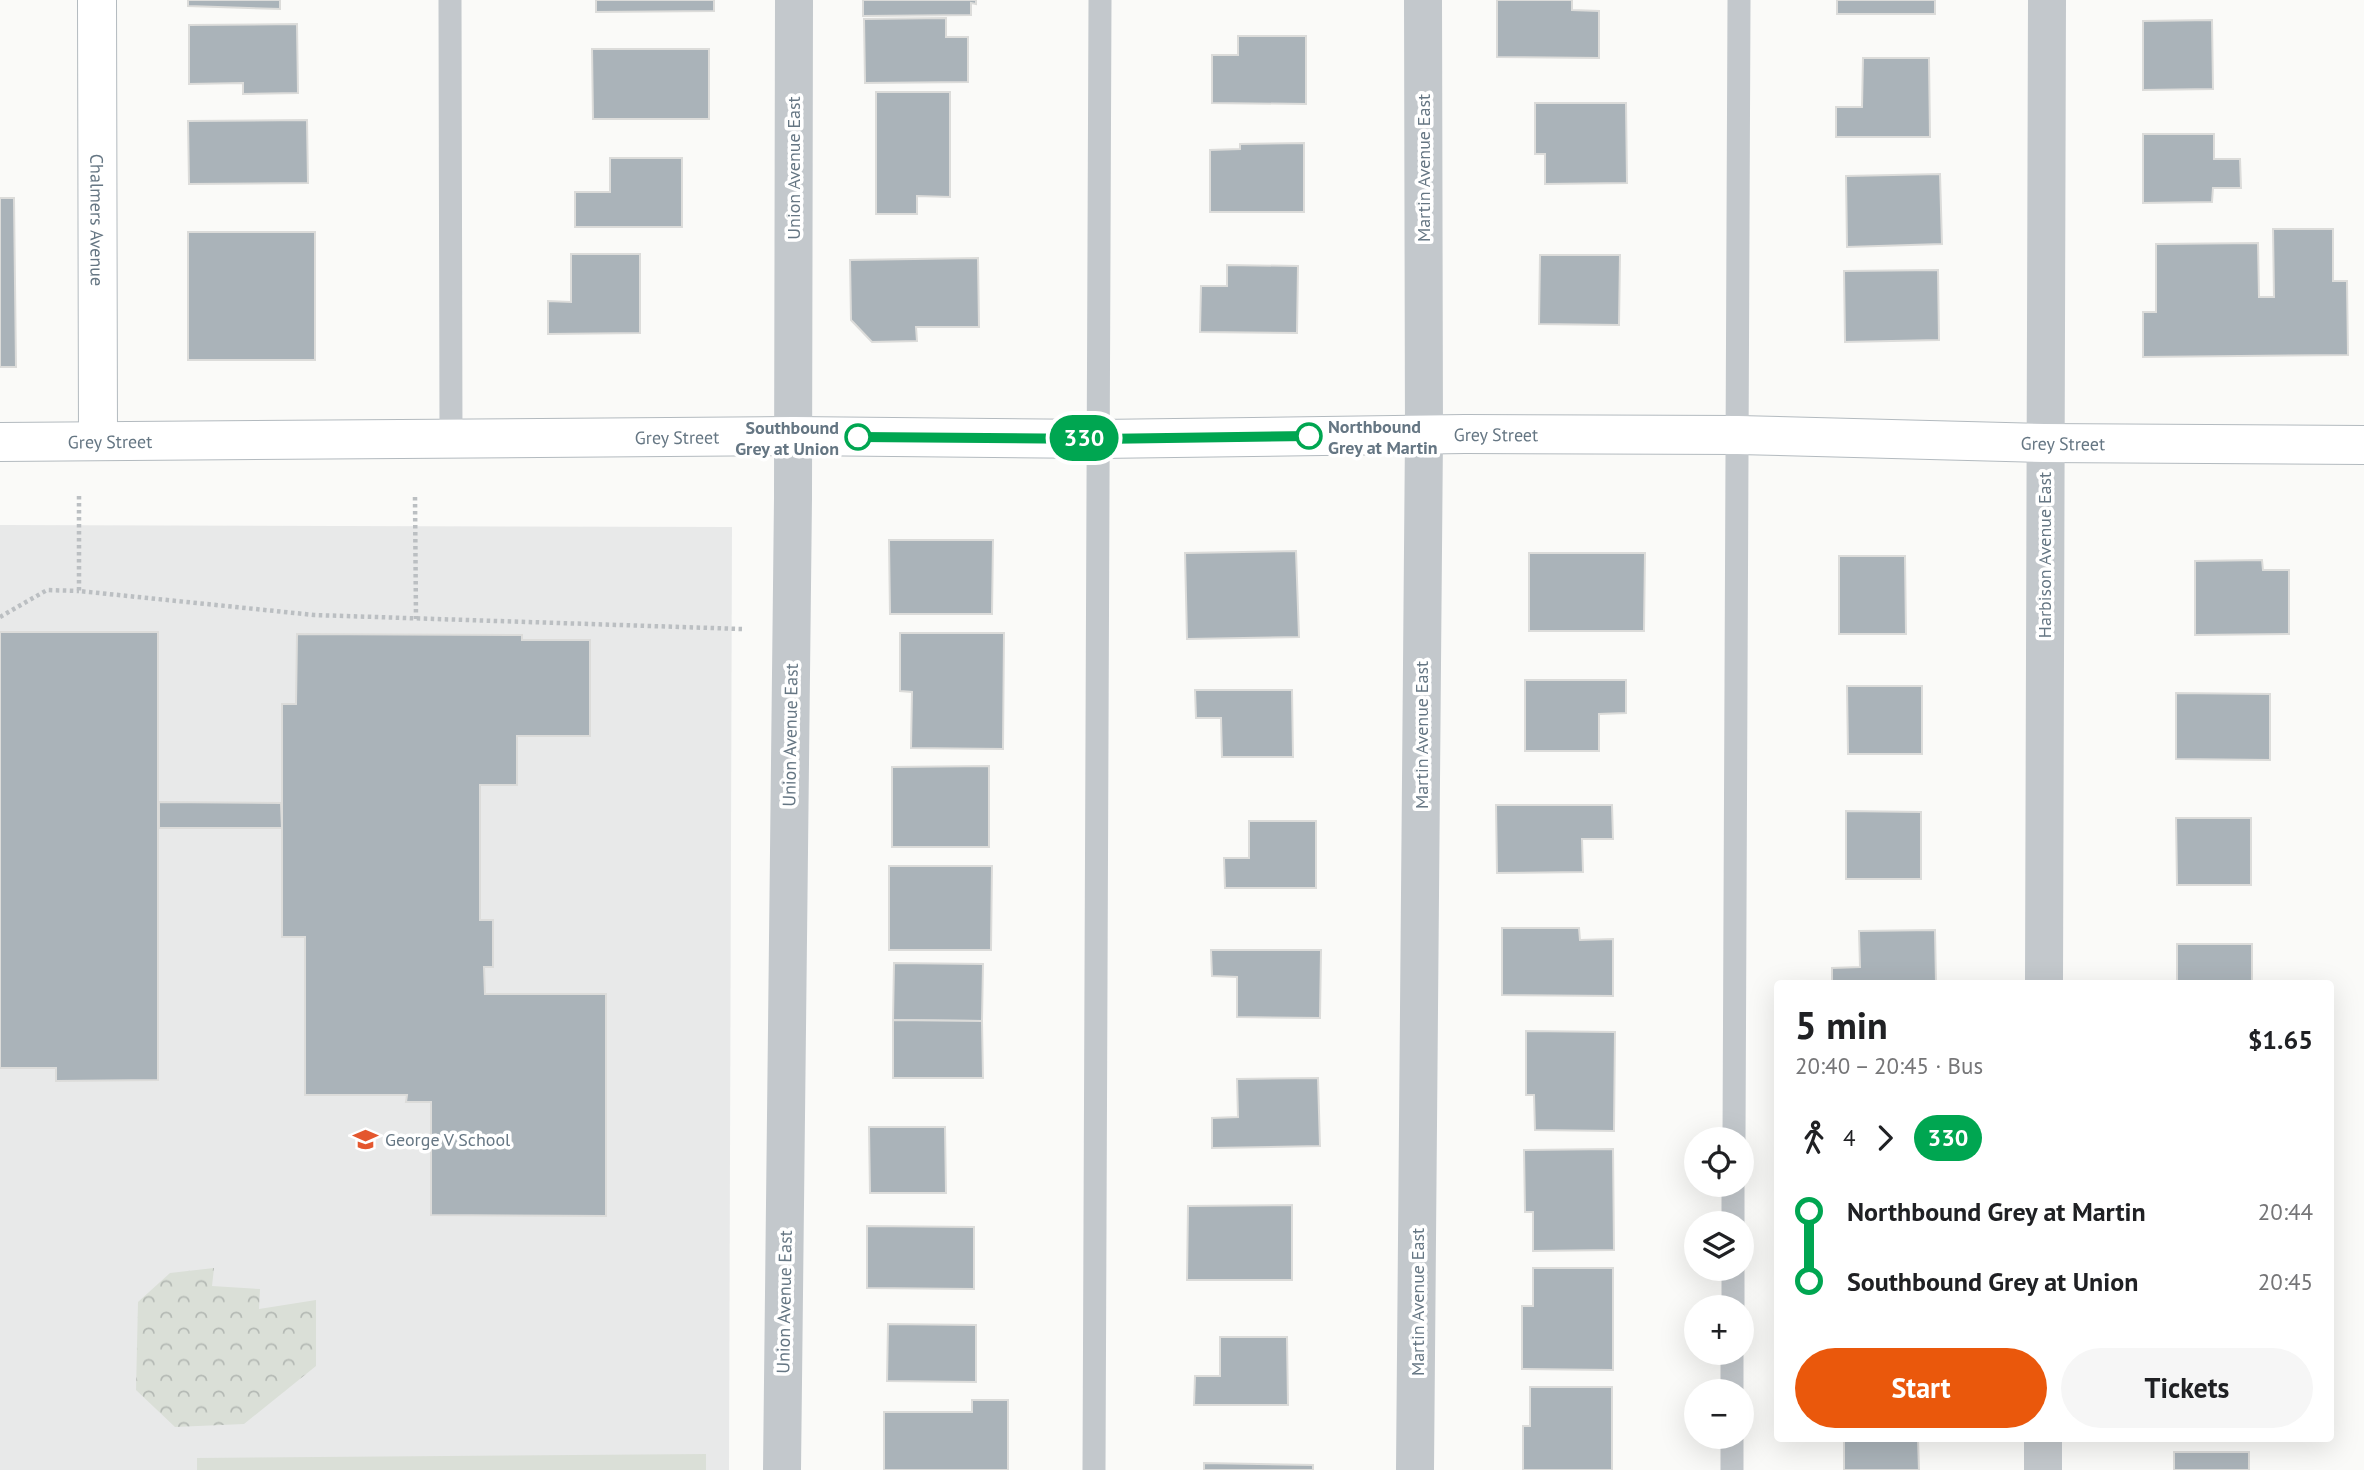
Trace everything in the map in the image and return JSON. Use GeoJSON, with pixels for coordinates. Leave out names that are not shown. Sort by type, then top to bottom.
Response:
{"type":"FeatureCollection","features":[{"type":"Feature","properties":{"kind":"street","name":"Chalmers Avenue"},"geometry":{"type":"LineString","coordinates":[[97,0],[98,440]]}},
{"type":"Feature","properties":{"kind":"street","name":"Union Avenue East"},"geometry":{"type":"LineString","coordinates":[[782,1470],[794,436],[794,0]]}},
{"type":"Feature","properties":{"kind":"street","name":"Martin Avenue East"},"geometry":{"type":"LineString","coordinates":[[1415,1470],[1424,435],[1423,0]]}},
{"type":"Feature","properties":{"kind":"street","name":"Harbison Avenue East"},"geometry":{"type":"LineString","coordinates":[[2043,980],[2047,0]]}},
{"type":"Feature","properties":{"kind":"street","name":"Grey Street"},"geometry":{"type":"LineString","coordinates":[[0,442],[794,436],[1098,439],[1738,435],[2044,443],[2364,445]]}},
{"type":"Feature","properties":{"kind":"street"},"geometry":{"type":"LineString","coordinates":[[2043,1442],[2043,1470]]}},
{"type":"Feature","properties":{"kind":"lane"},"geometry":{"type":"LineString","coordinates":[[450,0],[450,438]]}},
{"type":"Feature","properties":{"kind":"lane"},"geometry":{"type":"LineString","coordinates":[[1094,1470],[1100,0]]}},
{"type":"Feature","properties":{"kind":"lane"},"geometry":{"type":"LineString","coordinates":[[1734,1127],[1739,0]]}},
{"type":"Feature","properties":{"kind":"lane"},"geometry":{"type":"LineString","coordinates":[[1732,1449],[1732,1470]]}},
{"type":"Feature","properties":{"kind":"path"},"geometry":{"type":"LineString","coordinates":[[79,496],[79,591]]}},
{"type":"Feature","properties":{"kind":"path"},"geometry":{"type":"LineString","coordinates":[[415,497],[416,618]]}},
{"type":"Feature","properties":{"kind":"path"},"geometry":{"type":"LineString","coordinates":[[0,617],[47,590],[314,615],[743,629]]}},
{"type":"Feature","properties":{"kind":"shaded area","name":"George V School"},"geometry":{"type":"Polygon","coordinates":[[[0,525],[732,527],[729,1470],[0,1470],[0,525]]]}},
{"type":"Feature","properties":{"kind":"green space"},"geometry":{"type":"Polygon","coordinates":[[[214,1268],[212,1286],[260,1289],[259,1309],[316,1300],[316,1366],[244,1424],[175,1427],[136,1390],[138,1302],[170,1273],[214,1268]]]}},
{"type":"Feature","properties":{"kind":"green space"},"geometry":{"type":"Polygon","coordinates":[[[706,1454],[706,1470],[197,1470],[197,1458],[706,1454]]]}},
{"type":"Feature","properties":{"kind":"building"},"geometry":{"type":"Polygon","coordinates":[[[188,0],[280,0],[280,9],[188,6],[188,0]]]}},
{"type":"Feature","properties":{"kind":"building"},"geometry":{"type":"Polygon","coordinates":[[[596,0],[714,0],[714,11],[596,12],[596,0]]]}},
{"type":"Feature","properties":{"kind":"building"},"geometry":{"type":"Polygon","coordinates":[[[863,0],[976,0],[976,4],[971,3],[971,15],[863,16],[863,0]]]}},
{"type":"Feature","properties":{"kind":"building"},"geometry":{"type":"Polygon","coordinates":[[[1497,0],[1572,0],[1572,10],[1599,11],[1599,58],[1497,57],[1497,0]]]}},
{"type":"Feature","properties":{"kind":"building"},"geometry":{"type":"Polygon","coordinates":[[[1837,0],[1935,0],[1935,14],[1837,14],[1837,0]]]}},
{"type":"Feature","properties":{"kind":"building"},"geometry":{"type":"Polygon","coordinates":[[[946,18],[946,37],[968,37],[968,82],[865,83],[864,19],[946,18]]]}},
{"type":"Feature","properties":{"kind":"building"},"geometry":{"type":"Polygon","coordinates":[[[2212,20],[2213,89],[2143,90],[2143,21],[2212,20]]]}},
{"type":"Feature","properties":{"kind":"building"},"geometry":{"type":"Polygon","coordinates":[[[297,24],[298,93],[243,94],[243,83],[189,84],[189,25],[297,24]]]}},
{"type":"Feature","properties":{"kind":"building"},"geometry":{"type":"Polygon","coordinates":[[[1238,36],[1306,36],[1306,104],[1212,103],[1212,55],[1238,55],[1238,36]]]}},
{"type":"Feature","properties":{"kind":"building"},"geometry":{"type":"Polygon","coordinates":[[[592,49],[709,49],[709,119],[593,119],[592,49]]]}},
{"type":"Feature","properties":{"kind":"building"},"geometry":{"type":"Polygon","coordinates":[[[1863,58],[1929,58],[1930,137],[1836,137],[1836,107],[1862,107],[1863,58]]]}},
{"type":"Feature","properties":{"kind":"building"},"geometry":{"type":"Polygon","coordinates":[[[876,92],[950,92],[950,197],[917,196],[917,214],[876,214],[876,92]]]}},
{"type":"Feature","properties":{"kind":"building"},"geometry":{"type":"Polygon","coordinates":[[[1535,103],[1626,103],[1627,183],[1545,184],[1545,154],[1535,154],[1535,103]]]}},
{"type":"Feature","properties":{"kind":"building"},"geometry":{"type":"Polygon","coordinates":[[[307,120],[308,183],[189,184],[188,121],[307,120]]]}},
{"type":"Feature","properties":{"kind":"building"},"geometry":{"type":"Polygon","coordinates":[[[2143,134],[2214,134],[2214,159],[2240,159],[2241,188],[2213,188],[2212,202],[2143,203],[2143,134]]]}},
{"type":"Feature","properties":{"kind":"building"},"geometry":{"type":"Polygon","coordinates":[[[1304,143],[1304,212],[1210,212],[1210,150],[1240,149],[1240,144],[1304,143]]]}},
{"type":"Feature","properties":{"kind":"building"},"geometry":{"type":"Polygon","coordinates":[[[610,158],[682,158],[682,227],[575,227],[575,192],[610,192],[610,158]]]}},
{"type":"Feature","properties":{"kind":"building"},"geometry":{"type":"Polygon","coordinates":[[[1940,174],[1942,244],[1847,247],[1846,176],[1940,174]]]}},
{"type":"Feature","properties":{"kind":"building"},"geometry":{"type":"Polygon","coordinates":[[[0,198],[14,198],[16,367],[0,367],[0,198]]]}},
{"type":"Feature","properties":{"kind":"building"},"geometry":{"type":"Polygon","coordinates":[[[2273,229],[2333,229],[2333,281],[2347,281],[2348,355],[2143,357],[2143,312],[2156,312],[2156,244],[2258,243],[2259,297],[2274,297],[2273,229]]]}},
{"type":"Feature","properties":{"kind":"building"},"geometry":{"type":"Polygon","coordinates":[[[188,232],[315,232],[315,360],[188,360],[188,232]]]}},
{"type":"Feature","properties":{"kind":"building"},"geometry":{"type":"Polygon","coordinates":[[[571,254],[640,254],[640,333],[548,334],[548,301],[571,302],[571,254]]]}},
{"type":"Feature","properties":{"kind":"building"},"geometry":{"type":"Polygon","coordinates":[[[1540,255],[1620,255],[1619,325],[1539,324],[1540,255]]]}},
{"type":"Feature","properties":{"kind":"building"},"geometry":{"type":"Polygon","coordinates":[[[978,258],[979,327],[916,327],[917,341],[872,342],[851,320],[850,260],[978,258]]]}},
{"type":"Feature","properties":{"kind":"building"},"geometry":{"type":"Polygon","coordinates":[[[1227,265],[1298,266],[1297,333],[1200,332],[1201,286],[1227,286],[1227,265]]]}},
{"type":"Feature","properties":{"kind":"building"},"geometry":{"type":"Polygon","coordinates":[[[1938,270],[1939,340],[1845,342],[1844,271],[1938,270]]]}},
{"type":"Feature","properties":{"kind":"building"},"geometry":{"type":"Polygon","coordinates":[[[889,540],[993,540],[992,614],[890,614],[889,540]]]}},
{"type":"Feature","properties":{"kind":"building"},"geometry":{"type":"Polygon","coordinates":[[[1296,551],[1299,637],[1187,639],[1185,553],[1296,551]]]}},
{"type":"Feature","properties":{"kind":"building"},"geometry":{"type":"Polygon","coordinates":[[[1529,553],[1645,553],[1644,631],[1529,631],[1529,553]]]}},
{"type":"Feature","properties":{"kind":"building"},"geometry":{"type":"Polygon","coordinates":[[[1839,556],[1905,556],[1906,634],[1839,634],[1839,556]]]}},
{"type":"Feature","properties":{"kind":"building"},"geometry":{"type":"Polygon","coordinates":[[[2262,560],[2263,570],[2289,570],[2289,634],[2195,635],[2195,561],[2262,560]]]}},
{"type":"Feature","properties":{"kind":"building"},"geometry":{"type":"Polygon","coordinates":[[[0,632],[158,632],[158,1080],[56,1081],[56,1068],[0,1068],[0,632]]]}},
{"type":"Feature","properties":{"kind":"building"},"geometry":{"type":"Polygon","coordinates":[[[900,633],[1004,633],[1003,749],[911,748],[912,692],[900,691],[900,633]]]}},
{"type":"Feature","properties":{"kind":"building"},"geometry":{"type":"Polygon","coordinates":[[[297,634],[522,635],[522,640],[590,640],[590,736],[517,736],[517,785],[480,785],[480,920],[493,920],[493,967],[484,967],[485,994],[606,994],[606,1216],[431,1215],[431,1102],[406,1102],[407,1095],[305,1095],[305,937],[282,937],[282,704],[296,704],[297,634]]]}},
{"type":"Feature","properties":{"kind":"building"},"geometry":{"type":"Polygon","coordinates":[[[1525,680],[1626,680],[1626,713],[1599,714],[1599,751],[1525,751],[1525,680]]]}},
{"type":"Feature","properties":{"kind":"building"},"geometry":{"type":"Polygon","coordinates":[[[1847,686],[1922,686],[1922,754],[1848,754],[1847,686]]]}},
{"type":"Feature","properties":{"kind":"building"},"geometry":{"type":"Polygon","coordinates":[[[1195,690],[1292,690],[1293,757],[1222,757],[1221,718],[1196,718],[1195,690]]]}},
{"type":"Feature","properties":{"kind":"building"},"geometry":{"type":"Polygon","coordinates":[[[2176,693],[2270,694],[2270,760],[2176,759],[2176,693]]]}},
{"type":"Feature","properties":{"kind":"building"},"geometry":{"type":"Polygon","coordinates":[[[989,766],[989,847],[892,847],[892,767],[989,766]]]}},
{"type":"Feature","properties":{"kind":"building"},"geometry":{"type":"Polygon","coordinates":[[[159,802],[281,803],[282,828],[159,828],[159,802]]]}},
{"type":"Feature","properties":{"kind":"building"},"geometry":{"type":"Polygon","coordinates":[[[1496,805],[1612,805],[1613,839],[1582,839],[1583,872],[1497,873],[1496,805]]]}},
{"type":"Feature","properties":{"kind":"building"},"geometry":{"type":"Polygon","coordinates":[[[1846,811],[1921,812],[1921,879],[1846,879],[1846,811]]]}},
{"type":"Feature","properties":{"kind":"building"},"geometry":{"type":"Polygon","coordinates":[[[2176,818],[2251,818],[2251,885],[2177,885],[2176,818]]]}},
{"type":"Feature","properties":{"kind":"building"},"geometry":{"type":"Polygon","coordinates":[[[1249,821],[1316,821],[1316,888],[1225,888],[1224,858],[1249,858],[1249,821]]]}},
{"type":"Feature","properties":{"kind":"building"},"geometry":{"type":"Polygon","coordinates":[[[889,866],[992,866],[991,950],[889,950],[889,866]]]}},
{"type":"Feature","properties":{"kind":"building"},"geometry":{"type":"Polygon","coordinates":[[[1502,928],[1579,928],[1580,940],[1613,939],[1613,996],[1502,995],[1502,928]]]}},
{"type":"Feature","properties":{"kind":"building"},"geometry":{"type":"Polygon","coordinates":[[[1935,930],[1936,980],[1832,980],[1832,968],[1860,967],[1859,931],[1935,930]]]}},
{"type":"Feature","properties":{"kind":"building"},"geometry":{"type":"Polygon","coordinates":[[[2177,944],[2252,944],[2252,980],[2177,980],[2177,944]]]}},
{"type":"Feature","properties":{"kind":"building"},"geometry":{"type":"Polygon","coordinates":[[[1211,950],[1321,950],[1320,1018],[1237,1017],[1237,977],[1212,976],[1211,950]]]}},
{"type":"Feature","properties":{"kind":"building"},"geometry":{"type":"Polygon","coordinates":[[[894,963],[983,964],[982,1021],[893,1020],[894,963]]]}},
{"type":"Feature","properties":{"kind":"building"},"geometry":{"type":"Polygon","coordinates":[[[893,1020],[982,1021],[983,1078],[893,1078],[893,1020]]]}},
{"type":"Feature","properties":{"kind":"building"},"geometry":{"type":"Polygon","coordinates":[[[1526,1031],[1615,1032],[1614,1131],[1535,1130],[1534,1095],[1526,1095],[1526,1031]]]}},
{"type":"Feature","properties":{"kind":"building"},"geometry":{"type":"Polygon","coordinates":[[[1318,1078],[1320,1146],[1212,1148],[1212,1118],[1238,1117],[1237,1079],[1318,1078]]]}},
{"type":"Feature","properties":{"kind":"building"},"geometry":{"type":"Polygon","coordinates":[[[869,1127],[945,1127],[946,1193],[870,1193],[869,1127]]]}},
{"type":"Feature","properties":{"kind":"building"},"geometry":{"type":"Polygon","coordinates":[[[1613,1149],[1614,1250],[1533,1251],[1533,1212],[1525,1212],[1524,1150],[1613,1149]]]}},
{"type":"Feature","properties":{"kind":"building"},"geometry":{"type":"Polygon","coordinates":[[[1292,1205],[1292,1280],[1187,1280],[1188,1206],[1292,1205]]]}},
{"type":"Feature","properties":{"kind":"building"},"geometry":{"type":"Polygon","coordinates":[[[867,1226],[974,1227],[974,1289],[867,1288],[867,1226]]]}},
{"type":"Feature","properties":{"kind":"building"},"geometry":{"type":"Polygon","coordinates":[[[1533,1268],[1613,1268],[1613,1370],[1522,1369],[1522,1306],[1533,1306],[1533,1268]]]}},
{"type":"Feature","properties":{"kind":"building"},"geometry":{"type":"Polygon","coordinates":[[[888,1324],[976,1325],[976,1382],[887,1381],[888,1324]]]}},
{"type":"Feature","properties":{"kind":"building"},"geometry":{"type":"Polygon","coordinates":[[[1220,1337],[1287,1337],[1288,1405],[1194,1405],[1195,1376],[1220,1376],[1220,1337]]]}},
{"type":"Feature","properties":{"kind":"building"},"geometry":{"type":"Polygon","coordinates":[[[1530,1387],[1612,1387],[1612,1470],[1523,1470],[1523,1426],[1530,1426],[1530,1387]]]}},
{"type":"Feature","properties":{"kind":"building"},"geometry":{"type":"Polygon","coordinates":[[[972,1400],[1008,1400],[1008,1470],[884,1470],[884,1412],[972,1412],[972,1400]]]}},
{"type":"Feature","properties":{"kind":"building"},"geometry":{"type":"Polygon","coordinates":[[[1844,1442],[1918,1442],[1919,1470],[1844,1470],[1844,1442]]]}},
{"type":"Feature","properties":{"kind":"building"},"geometry":{"type":"Polygon","coordinates":[[[2174,1452],[2249,1452],[2249,1470],[2174,1470],[2174,1452]]]}},
{"type":"Feature","properties":{"kind":"building"},"geometry":{"type":"Polygon","coordinates":[[[1204,1463],[1313,1465],[1313,1470],[1204,1470],[1204,1463]]]}},
{"type":"Feature","properties":{"kind":"bus line","name":"330"},"geometry":{"type":"LineString","coordinates":[[858,437],[1098,439],[1309,436]]}},
{"type":"Feature","properties":{"kind":"place","name":"Northbound Grey at Martin"},"geometry":{"type":"Point","coordinates":[1309,436]}},
{"type":"Feature","properties":{"kind":"place","name":"Southbound Grey at Union"},"geometry":{"type":"Point","coordinates":[858,437]}},
{"type":"Feature","properties":{"kind":"place","name":"George V School"},"geometry":{"type":"Point","coordinates":[365,1139]}}]}
